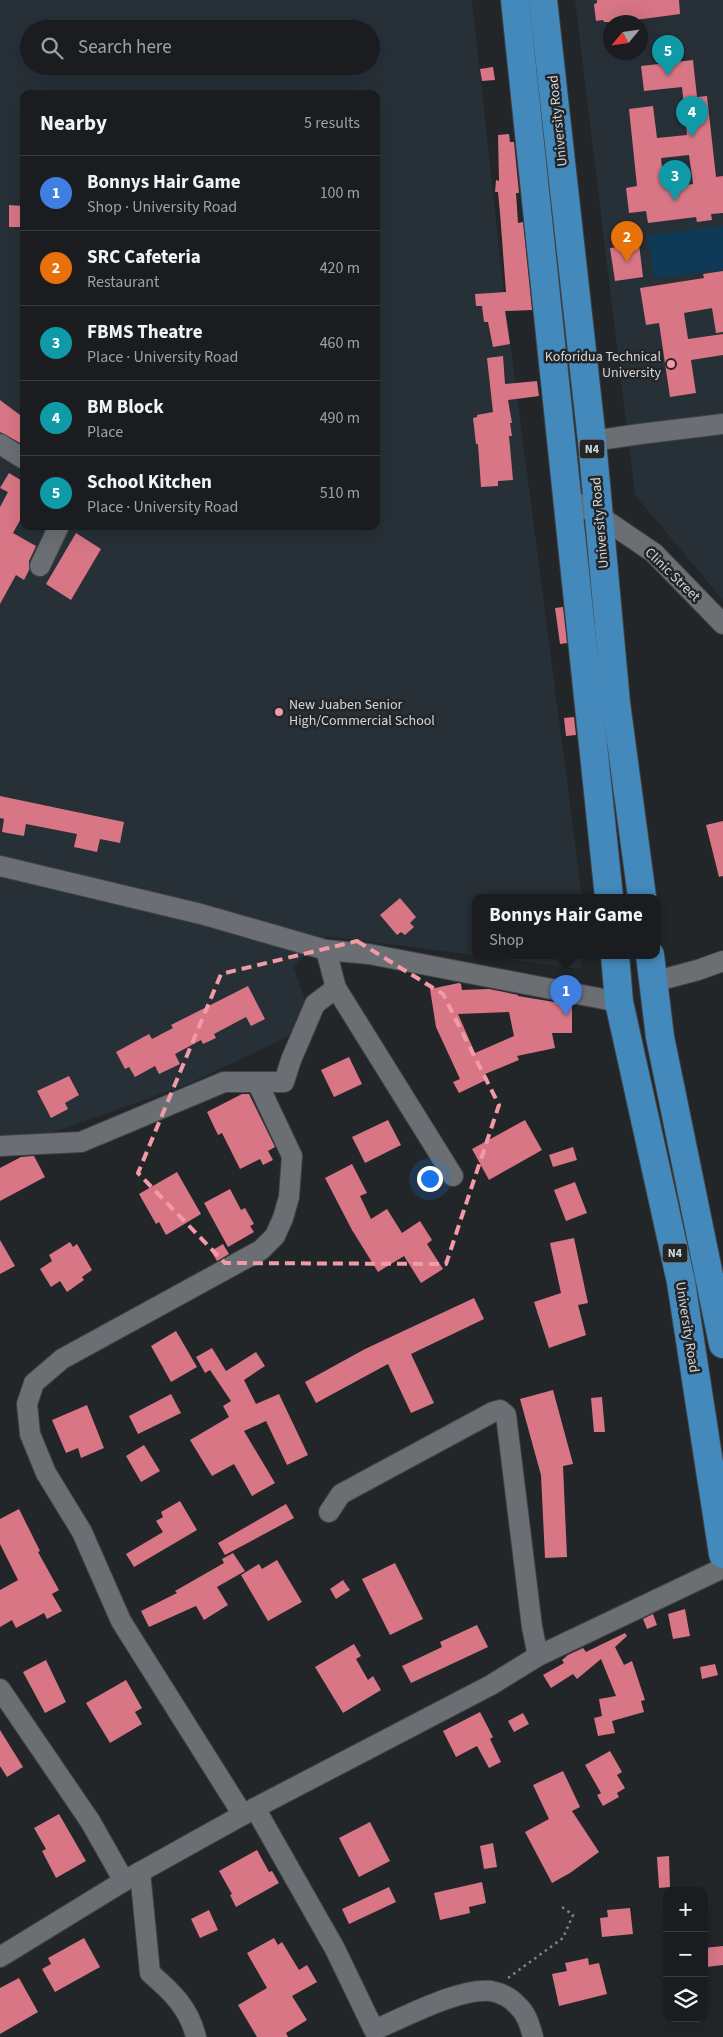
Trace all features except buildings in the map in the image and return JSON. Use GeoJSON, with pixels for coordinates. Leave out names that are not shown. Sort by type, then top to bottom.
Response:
{"type":"FeatureCollection","features":[{"type":"Feature","properties":{"kind":"highway","name":"University Road"},"geometry":{"type":"LineString","coordinates":[[515,0],[609,894]]}},
{"type":"Feature","properties":{"kind":"highway","name":"University Road"},"geometry":{"type":"LineString","coordinates":[[544,0],[592,442],[616,703],[642,894]]}},
{"type":"Feature","properties":{"kind":"highway","name":"University Road"},"geometry":{"type":"LineString","coordinates":[[615,959],[620,1002],[681,1282],[723,1554]]}},
{"type":"Feature","properties":{"kind":"highway","name":"University Road"},"geometry":{"type":"LineString","coordinates":[[650,959],[660,1037],[723,1344]]}},
{"type":"Feature","properties":{"kind":"street"},"geometry":{"type":"LineString","coordinates":[[592,442],[723,424]]}},
{"type":"Feature","properties":{"kind":"street"},"geometry":{"type":"LineString","coordinates":[[0,444],[20,456]]}},
{"type":"Feature","properties":{"kind":"street","name":"Clinic Street"},"geometry":{"type":"LineString","coordinates":[[568,498],[598,515],[654,553],[723,624]]}},
{"type":"Feature","properties":{"kind":"street"},"geometry":{"type":"LineString","coordinates":[[40,566],[57,530]]}},
{"type":"Feature","properties":{"kind":"street"},"geometry":{"type":"LineString","coordinates":[[0,866],[201,914],[326,950],[369,954],[620,1002]]}},
{"type":"Feature","properties":{"kind":"street"},"geometry":{"type":"LineString","coordinates":[[326,950],[336,988],[453,1176]]}},
{"type":"Feature","properties":{"kind":"street"},"geometry":{"type":"LineString","coordinates":[[653,982],[723,961]]}},
{"type":"Feature","properties":{"kind":"street"},"geometry":{"type":"LineString","coordinates":[[0,1146],[81,1142],[224,1082],[284,1082],[291,1060],[315,1004],[336,988]]}},
{"type":"Feature","properties":{"kind":"street"},"geometry":{"type":"LineString","coordinates":[[256,1082],[292,1156],[289,1197],[276,1236],[261,1250],[62,1359],[34,1383],[27,1404],[30,1434],[46,1472],[82,1532],[122,1621],[249,1811],[335,1949],[371,2034],[445,2000],[472,1993],[490,1991],[506,1996],[519,2006],[528,2020],[533,2037]]}},
{"type":"Feature","properties":{"kind":"street"},"geometry":{"type":"LineString","coordinates":[[329,1512],[342,1494],[493,1412],[500,1410],[506,1415],[532,1627],[538,1656]]}},
{"type":"Feature","properties":{"kind":"street"},"geometry":{"type":"LineString","coordinates":[[3,1948],[249,1811],[491,1685],[538,1656],[723,1568]]}},
{"type":"Feature","properties":{"kind":"street"},"geometry":{"type":"LineString","coordinates":[[0,1689],[90,1821],[132,1876],[150,1973],[174,1994],[192,2021],[196,2037]]}},
{"type":"Feature","properties":{"kind":"path"},"geometry":{"type":"LineString","coordinates":[[490,1991],[563,1938],[573,1915],[562,1907]]}},
{"type":"Feature","properties":{"kind":"highlighted area"},"geometry":{"type":"Polygon","coordinates":[[[357,941],[443,994],[499,1105],[446,1264],[225,1263],[138,1173],[221,974],[357,941]]]}},
{"type":"Feature","properties":{"kind":"shaded area","name":"New Juaben Senior High/Commercial School"},"geometry":{"type":"Polygon","coordinates":[[[0,0],[472,0],[505,303],[582,894],[472,894],[472,955],[326,936],[293,967],[314,1024],[186,1085],[48,1134],[0,1138],[0,0]]]}},
{"type":"Feature","properties":{"kind":"shaded area","name":"Koforidua Technical University"},"geometry":{"type":"Polygon","coordinates":[[[575,0],[723,0],[723,600],[635,495],[575,0]]]}},
{"type":"Feature","properties":{"kind":"shaded area"},"geometry":{"type":"Polygon","coordinates":[[[723,226],[723,270],[654,278],[648,235],[723,226]]]}},
{"type":"Feature","properties":{"kind":"shaded area","name":"New Juaben Senior High/Commercial School"},"geometry":{"type":"Polygon","coordinates":[[[504,959],[581,959],[581,969],[504,959]]]}},
{"type":"Feature","properties":{"kind":"place","name":"School Kitchen"},"geometry":{"type":"Point","coordinates":[668,76]}},
{"type":"Feature","properties":{"kind":"place","name":"BM Block"},"geometry":{"type":"Point","coordinates":[692,137]}},
{"type":"Feature","properties":{"kind":"place","name":"FBMS Theatre"},"geometry":{"type":"Point","coordinates":[675,201]}},
{"type":"Feature","properties":{"kind":"place","name":"SRC Cafeteria"},"geometry":{"type":"Point","coordinates":[627,262]}},
{"type":"Feature","properties":{"kind":"place","name":"Koforidua Technical University"},"geometry":{"type":"Point","coordinates":[671,364]}},
{"type":"Feature","properties":{"kind":"place","name":"New Juaben Senior High/Commercial School"},"geometry":{"type":"Point","coordinates":[279,712]}},
{"type":"Feature","properties":{"kind":"place","name":"Bonnys Hair Game"},"geometry":{"type":"Point","coordinates":[566,1016]}}]}
